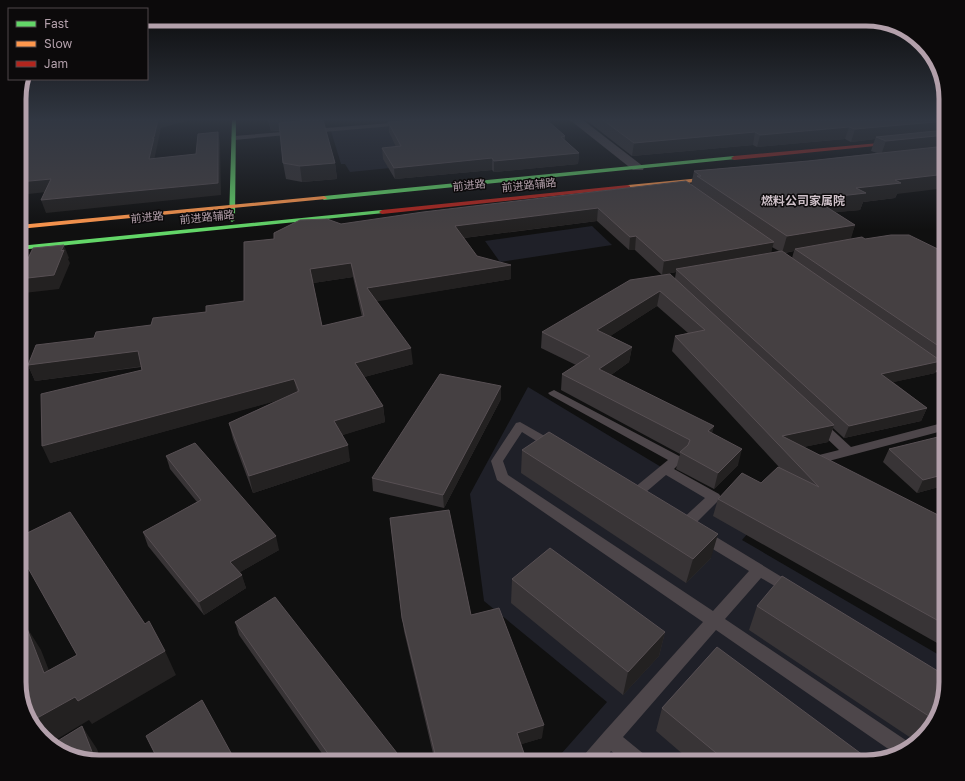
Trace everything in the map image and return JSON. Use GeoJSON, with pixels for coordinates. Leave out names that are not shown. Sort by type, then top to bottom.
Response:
{"type":"FeatureCollection","features":[{"type":"Feature","properties":{"kind":"main road"},"geometry":{"type":"LineString","coordinates":[[232,220],[233,156]]}},
{"type":"Feature","properties":{"kind":"main road"},"geometry":{"type":"LineString","coordinates":[[635,165],[718,156]]}},
{"type":"Feature","properties":{"kind":"main road","name":"前进路"},"geometry":{"type":"LineString","coordinates":[[26,226],[232,203],[734,156]]}},
{"type":"Feature","properties":{"kind":"main road","name":"前进路"},"geometry":{"type":"LineString","coordinates":[[26,241],[667,177],[729,174]]}},
{"type":"Feature","properties":{"kind":"main road","name":"前进路辅路"},"geometry":{"type":"LineString","coordinates":[[26,247],[675,183],[729,174]]}},
{"type":"Feature","properties":{"kind":"main road","name":"前进路辅路"},"geometry":{"type":"LineString","coordinates":[[26,219],[232,203]]}},
{"type":"Feature","properties":{"kind":"street"},"geometry":{"type":"LineString","coordinates":[[623,156],[635,165]]}},
{"type":"Feature","properties":{"kind":"lane"},"geometry":{"type":"LineString","coordinates":[[667,177],[687,191]]}},
{"type":"Feature","properties":{"kind":"lane"},"geometry":{"type":"LineString","coordinates":[[921,356],[939,369]]}},
{"type":"Feature","properties":{"kind":"lane"},"geometry":{"type":"LineString","coordinates":[[554,393],[677,460],[634,495]]}},
{"type":"Feature","properties":{"kind":"lane"},"geometry":{"type":"LineString","coordinates":[[813,419],[848,451]]}},
{"type":"Feature","properties":{"kind":"lane"},"geometry":{"type":"LineString","coordinates":[[567,454],[520,426],[496,461],[502,477],[900,746]]}},
{"type":"Feature","properties":{"kind":"lane"},"geometry":{"type":"LineString","coordinates":[[829,467],[815,460],[939,428]]}},
{"type":"Feature","properties":{"kind":"lane"},"geometry":{"type":"LineString","coordinates":[[665,469],[714,497],[684,525]]}},
{"type":"Feature","properties":{"kind":"lane"},"geometry":{"type":"LineString","coordinates":[[621,486],[647,502]]}},
{"type":"Feature","properties":{"kind":"lane"},"geometry":{"type":"LineString","coordinates":[[672,518],[806,598]]}},
{"type":"Feature","properties":{"kind":"lane"},"geometry":{"type":"LineString","coordinates":[[597,755],[759,570]]}},
{"type":"Feature","properties":{"kind":"lane"},"geometry":{"type":"LineString","coordinates":[[610,738],[630,755]]}},
{"type":"Feature","properties":{"kind":"shaded area"},"geometry":{"type":"Polygon","coordinates":[[[339,156],[402,156],[390,168],[350,172],[345,164],[341,164],[339,156]]]}},
{"type":"Feature","properties":{"kind":"shaded area"},"geometry":{"type":"Polygon","coordinates":[[[592,226],[612,245],[500,262],[485,241],[592,226]]]}},
{"type":"Feature","properties":{"kind":"shaded area"},"geometry":{"type":"Polygon","coordinates":[[[528,387],[756,524],[742,540],[939,655],[938,696],[929,719],[921,730],[907,743],[880,754],[560,755],[607,702],[484,601],[470,494],[528,387]]]}},
{"type":"Feature","properties":{"kind":"building"},"geometry":{"type":"Polygon","coordinates":[[[26,156],[150,156],[149,159],[173,156],[218,156],[218,183],[41,200],[51,179],[26,181],[26,156]]]}},
{"type":"Feature","properties":{"kind":"building"},"geometry":{"type":"Polygon","coordinates":[[[282,156],[333,156],[335,163],[300,166],[283,163],[282,156]]]}},
{"type":"Feature","properties":{"kind":"building"},"geometry":{"type":"Polygon","coordinates":[[[387,156],[542,156],[494,161],[492,158],[394,168],[387,156]]]}},
{"type":"Feature","properties":{"kind":"building"},"geometry":{"type":"Polygon","coordinates":[[[850,156],[939,156],[939,175],[895,180],[901,183],[856,188],[866,193],[814,199],[855,225],[787,236],[697,176],[701,176],[694,171],[850,156]]]}},
{"type":"Feature","properties":{"kind":"building"},"geometry":{"type":"Polygon","coordinates":[[[686,181],[774,242],[664,261],[636,236],[630,237],[598,208],[455,226],[477,256],[511,265],[367,288],[411,348],[355,363],[383,406],[334,421],[348,445],[249,476],[229,423],[299,391],[294,379],[42,446],[41,394],[142,370],[138,351],[28,365],[36,345],[94,338],[96,332],[151,325],[153,318],[206,312],[206,306],[244,301],[244,242],[274,239],[274,233],[300,220],[327,219],[341,224],[423,212],[686,181]],[[351,263],[310,269],[322,326],[364,316],[351,263]]]}},
{"type":"Feature","properties":{"kind":"building"},"geometry":{"type":"Polygon","coordinates":[[[891,235],[909,235],[939,250],[939,346],[795,249],[862,237],[865,239],[891,235]]]}},
{"type":"Feature","properties":{"kind":"building"},"geometry":{"type":"Polygon","coordinates":[[[64,245],[61,251],[64,250],[54,275],[26,278],[26,262],[33,248],[64,245]]]}},
{"type":"Feature","properties":{"kind":"building"},"geometry":{"type":"Polygon","coordinates":[[[782,251],[939,360],[939,361],[881,374],[927,408],[849,426],[676,269],[782,251]]]}},
{"type":"Feature","properties":{"kind":"building"},"geometry":{"type":"Polygon","coordinates":[[[670,274],[834,425],[782,436],[939,515],[939,621],[718,499],[742,473],[761,483],[778,467],[819,487],[675,336],[705,330],[660,291],[597,330],[632,347],[599,369],[714,426],[708,431],[742,449],[718,473],[680,452],[688,445],[690,440],[562,374],[590,356],[542,332],[630,280],[670,274]]]}},
{"type":"Feature","properties":{"kind":"building"},"geometry":{"type":"Polygon","coordinates":[[[440,374],[501,386],[443,495],[372,478],[440,374]]]}},
{"type":"Feature","properties":{"kind":"building"},"geometry":{"type":"Polygon","coordinates":[[[549,432],[718,534],[693,559],[522,450],[549,432]]]}},
{"type":"Feature","properties":{"kind":"building"},"geometry":{"type":"Polygon","coordinates":[[[939,437],[939,476],[923,480],[889,449],[939,437]]]}},
{"type":"Feature","properties":{"kind":"building"},"geometry":{"type":"Polygon","coordinates":[[[195,443],[276,536],[230,562],[242,575],[199,602],[143,532],[201,500],[166,456],[195,443]]]}},
{"type":"Feature","properties":{"kind":"building"},"geometry":{"type":"Polygon","coordinates":[[[449,510],[471,615],[499,608],[544,725],[517,733],[525,755],[435,755],[402,618],[390,518],[449,510]]]}},
{"type":"Feature","properties":{"kind":"building"},"geometry":{"type":"Polygon","coordinates":[[[70,512],[145,624],[149,621],[165,651],[78,701],[75,697],[36,719],[28,701],[26,687],[26,626],[44,673],[77,655],[26,564],[26,534],[70,512]]]}},
{"type":"Feature","properties":{"kind":"building"},"geometry":{"type":"Polygon","coordinates":[[[550,548],[665,632],[628,672],[512,579],[550,548]]]}},
{"type":"Feature","properties":{"kind":"building"},"geometry":{"type":"Polygon","coordinates":[[[782,576],[939,672],[937,701],[930,717],[757,606],[782,576]]]}},
{"type":"Feature","properties":{"kind":"building"},"geometry":{"type":"Polygon","coordinates":[[[275,597],[399,755],[329,755],[235,622],[275,597]]]}},
{"type":"Feature","properties":{"kind":"building"},"geometry":{"type":"Polygon","coordinates":[[[717,647],[863,755],[719,755],[662,708],[717,647]]]}},
{"type":"Feature","properties":{"kind":"building"},"geometry":{"type":"Polygon","coordinates":[[[202,700],[232,755],[156,755],[146,736],[202,700]]]}},
{"type":"Feature","properties":{"kind":"building"},"geometry":{"type":"Polygon","coordinates":[[[82,726],[93,754],[80,753],[56,742],[82,726]]]}},
{"type":"Feature","properties":{"kind":"traffic: fast"},"geometry":{"type":"LineString","coordinates":[[232,220],[233,156]]}},
{"type":"Feature","properties":{"kind":"traffic: fast"},"geometry":{"type":"LineString","coordinates":[[324,198],[734,158]]}},
{"type":"Feature","properties":{"kind":"traffic: fast"},"geometry":{"type":"LineString","coordinates":[[26,247],[382,212]]}},
{"type":"Feature","properties":{"kind":"traffic: slow"},"geometry":{"type":"LineString","coordinates":[[628,187],[722,178]]}},
{"type":"Feature","properties":{"kind":"traffic: slow"},"geometry":{"type":"LineString","coordinates":[[26,226],[324,198]]}},
{"type":"Feature","properties":{"kind":"traffic: jam"},"geometry":{"type":"LineString","coordinates":[[734,158],[750,156]]}},
{"type":"Feature","properties":{"kind":"traffic: jam"},"geometry":{"type":"LineString","coordinates":[[382,212],[628,187]]}},
{"type":"Feature","properties":{"kind":"district","name":"燃料公司家属院"},"geometry":{"type":"Point","coordinates":[803,201]}}]}
